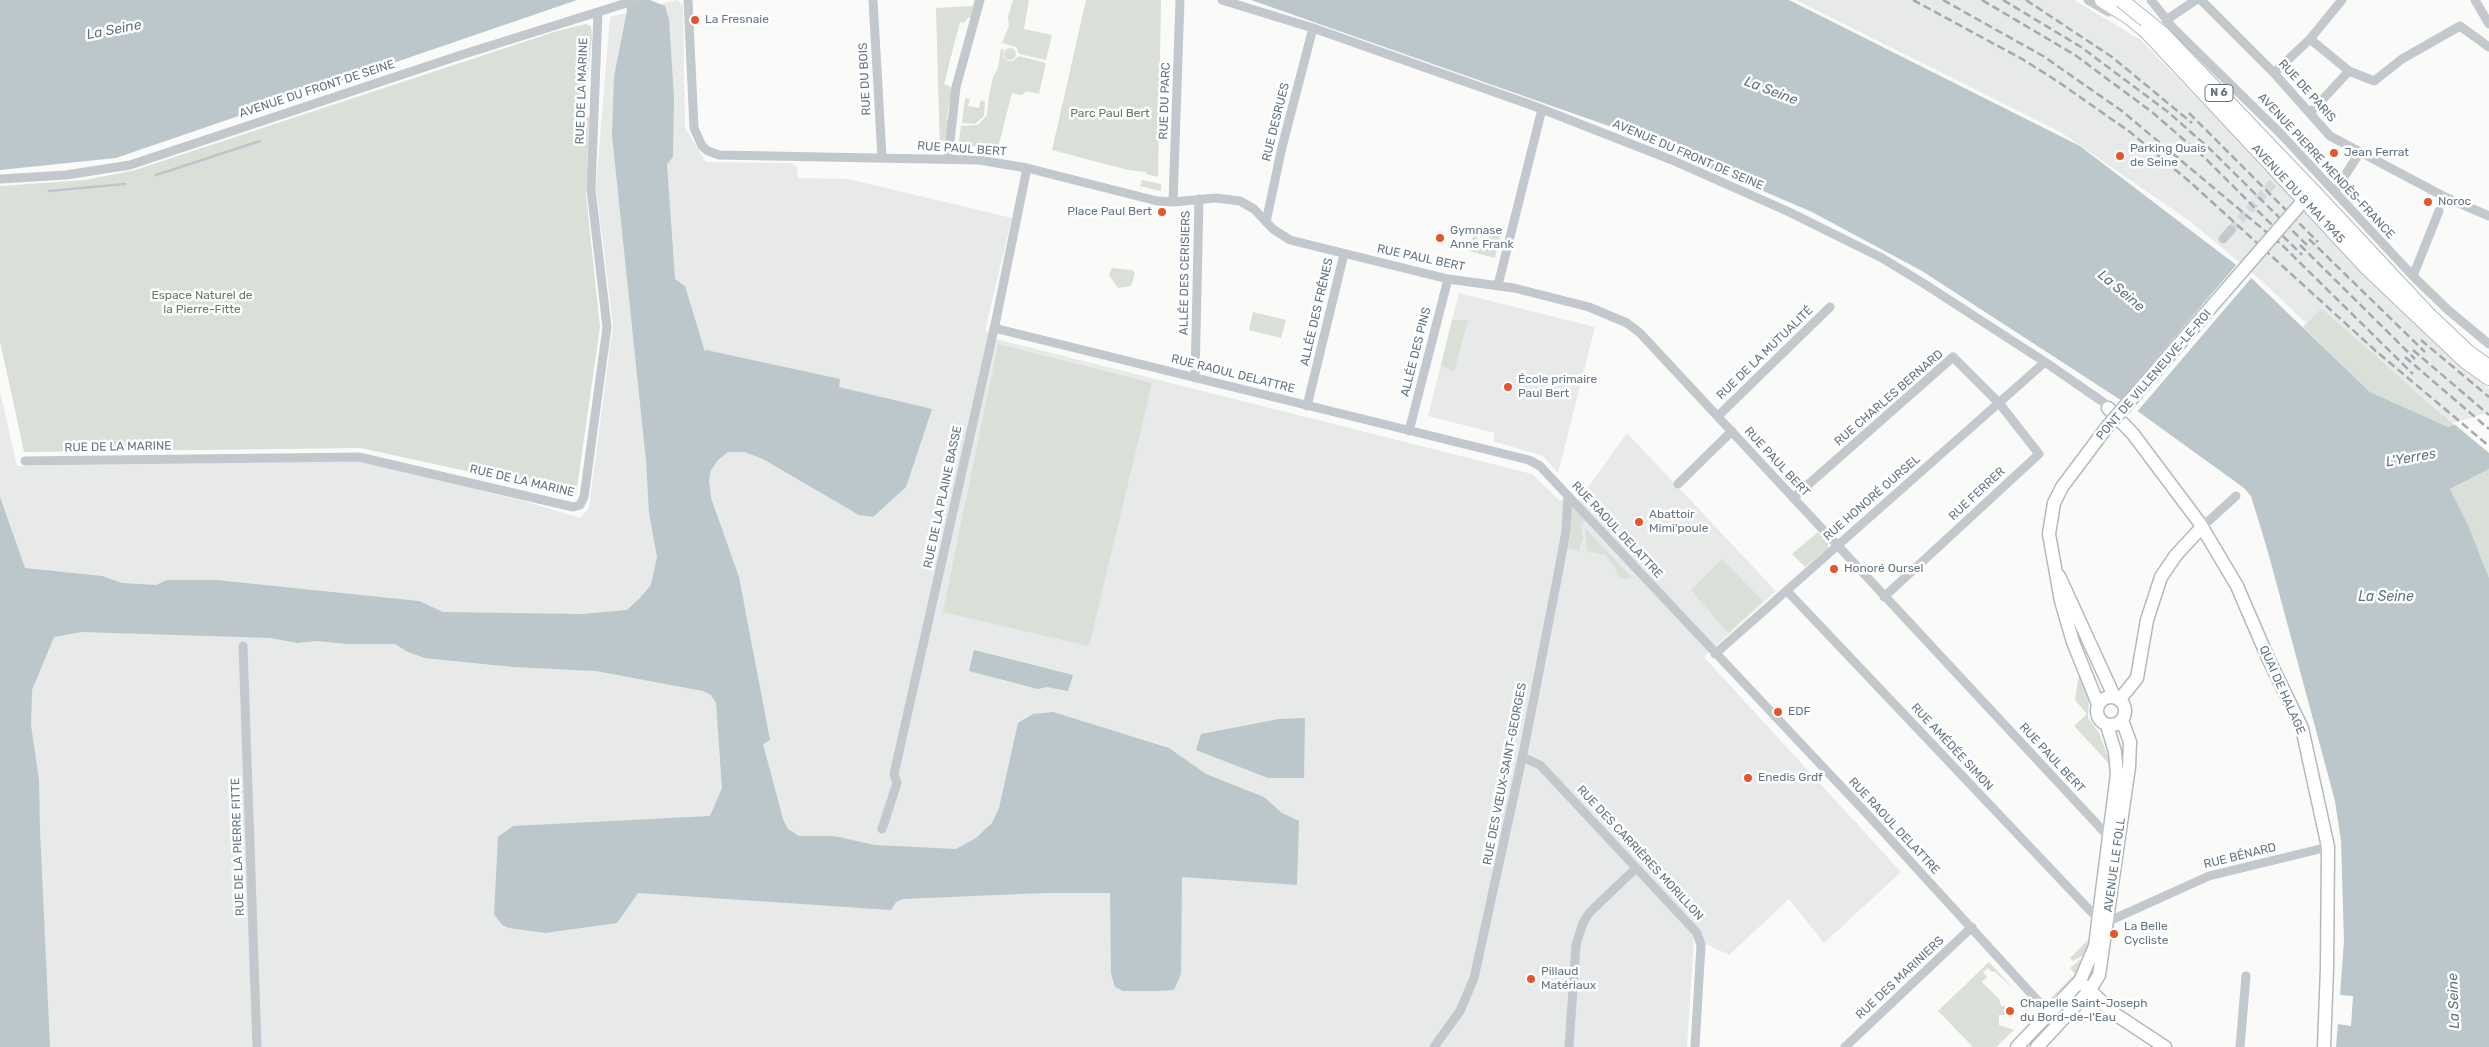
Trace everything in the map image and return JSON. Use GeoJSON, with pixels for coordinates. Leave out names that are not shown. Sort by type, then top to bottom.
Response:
{"type":"FeatureCollection","features":[{"type":"Feature","properties":{"kind":"main road","name":"AVENUE DU 8 MAI 1945"},"geometry":{"type":"LineString","coordinates":[[2114,3],[2163,34],[2308,196],[2484,369]]}},
{"type":"Feature","properties":{"kind":"main road","name":"PONT DE VILLENEUVE-LE-ROI"},"geometry":{"type":"LineString","coordinates":[[2098,704],[2073,642],[2060,601],[2050,541],[2054,503],[2062,487],[2108,427],[2308,196]]}},
{"type":"Feature","properties":{"kind":"main road","name":"QUAI DE HALAGE"},"geometry":{"type":"LineString","coordinates":[[2108,408],[2132,434],[2202,527],[2237,586],[2268,658],[2302,728],[2328,848],[2324,1047]]}},
{"type":"Feature","properties":{"kind":"main road"},"geometry":{"type":"LineString","coordinates":[[2117,698],[2125,707],[2122,720],[2116,724],[2107,725],[2098,717],[2098,704],[2105,698],[2117,698],[2137,678],[2147,620],[2161,577],[2176,554],[2202,527]]}},
{"type":"Feature","properties":{"kind":"main road","name":"PONT DE VILLENEUVE-LE-ROI"},"geometry":{"type":"LineString","coordinates":[[2055,569],[2064,583],[2117,698]]}},
{"type":"Feature","properties":{"kind":"main road","name":"AVENUE LE FOLL"},"geometry":{"type":"LineString","coordinates":[[2017,1047],[2080,981],[2095,946],[2103,921],[2129,767],[2130,742],[2122,720]]}},
{"type":"Feature","properties":{"kind":"main road","name":"AVENUE LE FOLL"},"geometry":{"type":"LineString","coordinates":[[2037,1047],[2090,990],[2099,975],[2108,836],[2117,763],[2107,725]]}},
{"type":"Feature","properties":{"kind":"main road"},"geometry":{"type":"LineString","coordinates":[[2080,981],[2115,1014],[2165,1047]]}},
{"type":"Feature","properties":{"kind":"street","name":"AVENUE DU FRONT DE SEINE"},"geometry":{"type":"LineString","coordinates":[[0,179],[66,175],[130,165],[461,55],[636,0]]}},
{"type":"Feature","properties":{"kind":"street","name":"RUE PAUL BERT"},"geometry":{"type":"LineString","coordinates":[[688,0],[694,128],[700,142],[708,151],[719,155],[979,160],[1027,168],[1157,201],[1173,202],[1216,198],[1240,201],[1254,209],[1266,222],[1290,240],[1448,279],[1498,284],[1589,307],[1627,323],[1640,333],[1718,416],[1884,597],[2108,836]]}},
{"type":"Feature","properties":{"kind":"street","name":"RUE DU BOIS"},"geometry":{"type":"LineString","coordinates":[[873,0],[882,157]]}},
{"type":"Feature","properties":{"kind":"street"},"geometry":{"type":"LineString","coordinates":[[948,159],[956,87],[980,0]]}},
{"type":"Feature","properties":{"kind":"street","name":"RUE DU PARC"},"geometry":{"type":"LineString","coordinates":[[1173,202],[1180,0]]}},
{"type":"Feature","properties":{"kind":"street","name":"AVENUE DU FRONT DE SEINE"},"geometry":{"type":"LineString","coordinates":[[1222,0],[1314,28],[1542,109],[1672,160],[1786,211],[1882,258],[2045,362],[2108,408]]}},
{"type":"Feature","properties":{"kind":"street","name":"AVENUE DU 8 MAI 1945"},"geometry":{"type":"LineString","coordinates":[[2088,0],[2109,12],[2114,3]]}},
{"type":"Feature","properties":{"kind":"street","name":"AVENUE PIERRE MENDÈS-FRANCE"},"geometry":{"type":"LineString","coordinates":[[2151,0],[2166,20],[2296,158],[2335,191],[2413,276],[2448,310],[2489,344]]}},
{"type":"Feature","properties":{"kind":"street","name":"RUE DE PARIS"},"geometry":{"type":"LineString","coordinates":[[2166,20],[2199,0],[2274,73],[2330,136],[2445,197],[2489,216]]}},
{"type":"Feature","properties":{"kind":"street"},"geometry":{"type":"LineString","coordinates":[[2274,73],[2310,39],[2342,0]]}},
{"type":"Feature","properties":{"kind":"street"},"geometry":{"type":"LineString","coordinates":[[2475,0],[2489,24]]}},
{"type":"Feature","properties":{"kind":"street","name":"RUE DE LA MARINE"},"geometry":{"type":"LineString","coordinates":[[24,461],[359,456],[573,507],[580,505],[584,497],[607,327],[591,189],[598,12]]}},
{"type":"Feature","properties":{"kind":"street"},"geometry":{"type":"LineString","coordinates":[[2310,39],[2349,70],[2374,81],[2402,58],[2460,26],[2489,48]]}},
{"type":"Feature","properties":{"kind":"street","name":"RUE DESRUES"},"geometry":{"type":"LineString","coordinates":[[1266,222],[1282,147],[1314,28]]}},
{"type":"Feature","properties":{"kind":"street"},"geometry":{"type":"LineString","coordinates":[[2310,113],[2349,70]]}},
{"type":"Feature","properties":{"kind":"street"},"geometry":{"type":"LineString","coordinates":[[1498,284],[1542,109]]}},
{"type":"Feature","properties":{"kind":"street"},"geometry":{"type":"LineString","coordinates":[[2335,191],[2360,152]]}},
{"type":"Feature","properties":{"kind":"street","name":"RUE DE LA PLAINE BASSE"},"geometry":{"type":"LineString","coordinates":[[882,829],[897,783],[894,774],[994,328],[1027,168]]}},
{"type":"Feature","properties":{"kind":"street","name":"ALLÉE DES CERISIERS"},"geometry":{"type":"LineString","coordinates":[[1195,378],[1199,200]]}},
{"type":"Feature","properties":{"kind":"street"},"geometry":{"type":"LineString","coordinates":[[2413,276],[2439,210]]}},
{"type":"Feature","properties":{"kind":"street"},"geometry":{"type":"LineString","coordinates":[[2223,239],[2231,230]]}},
{"type":"Feature","properties":{"kind":"street","name":"ALLÉE DES FRÊNES"},"geometry":{"type":"LineString","coordinates":[[1308,406],[1344,254]]}},
{"type":"Feature","properties":{"kind":"street","name":"ALLÉE DES PINS"},"geometry":{"type":"LineString","coordinates":[[1409,431],[1448,279]]}},
{"type":"Feature","properties":{"kind":"street","name":"RUE DE LA MUTUALITÉ"},"geometry":{"type":"LineString","coordinates":[[1718,416],[1830,307]]}},
{"type":"Feature","properties":{"kind":"street","name":"RUE RAOUL DELATTRE"},"geometry":{"type":"LineString","coordinates":[[994,328],[1529,460],[1540,466],[1972,927],[2060,1024]]}},
{"type":"Feature","properties":{"kind":"street","name":"RUE CHARLES BERNARD"},"geometry":{"type":"LineString","coordinates":[[1793,498],[1953,357],[1999,403]]}},
{"type":"Feature","properties":{"kind":"street","name":"RUE HONORÉ OURSEL"},"geometry":{"type":"LineString","coordinates":[[1715,654],[1788,592],[1837,545],[2045,362]]}},
{"type":"Feature","properties":{"kind":"street","name":"RUE FERRER"},"geometry":{"type":"LineString","coordinates":[[1884,597],[2039,454],[1999,403]]}},
{"type":"Feature","properties":{"kind":"street"},"geometry":{"type":"LineString","coordinates":[[1678,484],[1732,432]]}},
{"type":"Feature","properties":{"kind":"street","name":"RUE DES VŒUX-SAINT-GEORGES"},"geometry":{"type":"LineString","coordinates":[[1434,1047],[1460,1011],[1474,978],[1522,758],[1566,531],[1568,496]]}},
{"type":"Feature","properties":{"kind":"street"},"geometry":{"type":"LineString","coordinates":[[2202,527],[2236,496]]}},
{"type":"Feature","properties":{"kind":"street","name":"RUE AMÉDÉE SIMON"},"geometry":{"type":"LineString","coordinates":[[1788,592],[2103,921]]}},
{"type":"Feature","properties":{"kind":"street","name":"RUE DE LA PIERRE FITTE"},"geometry":{"type":"LineString","coordinates":[[243,646],[256,1047]]}},
{"type":"Feature","properties":{"kind":"street","name":"RUE DES CARRIÈRES MORILLON"},"geometry":{"type":"LineString","coordinates":[[1522,758],[1540,765],[1700,938],[1695,1047]]}},
{"type":"Feature","properties":{"kind":"street","name":"RUE BÉNARD"},"geometry":{"type":"LineString","coordinates":[[2103,921],[2209,876],[2328,848]]}},
{"type":"Feature","properties":{"kind":"street"},"geometry":{"type":"LineString","coordinates":[[1569,1047],[1576,945],[1583,923],[1589,913],[1636,868]]}},
{"type":"Feature","properties":{"kind":"street","name":"RUE DES MARINIERS"},"geometry":{"type":"LineString","coordinates":[[1845,1047],[1972,927]]}},
{"type":"Feature","properties":{"kind":"street"},"geometry":{"type":"LineString","coordinates":[[2240,1047],[2246,976]]}},
{"type":"Feature","properties":{"kind":"shaded area"},"geometry":{"type":"Polygon","coordinates":[[[677,0],[683,5],[685,128],[706,162],[792,163],[797,167],[798,178],[848,179],[1012,218],[985,330],[996,339],[1532,474],[1559,500],[1579,500],[1627,433],[1776,591],[1704,657],[1901,872],[1824,943],[1789,899],[1729,955],[1694,938],[1687,1047],[0,1047],[0,391],[17,466],[360,461],[524,501],[580,518],[589,508],[613,325],[596,187],[610,17],[677,0]]]}},
{"type":"Feature","properties":{"kind":"shaded area"},"geometry":{"type":"Polygon","coordinates":[[[1796,0],[2074,0],[2141,40],[2444,351],[2489,389],[2489,453],[2360,344],[2321,308],[2306,323],[2265,284],[2191,222],[2062,133],[1796,0]]]}},
{"type":"Feature","properties":{"kind":"shaded area","name":"École primaire Paul Bert"},"geometry":{"type":"Polygon","coordinates":[[[1459,293],[1595,327],[1558,473],[1543,456],[1493,441],[1495,433],[1428,416],[1459,293]]]}},
{"type":"Feature","properties":{"kind":"green space"},"geometry":{"type":"Polygon","coordinates":[[[974,0],[977,0],[973,19],[969,17],[964,23],[960,22],[944,84],[951,87],[954,99],[953,103],[949,105],[947,119],[950,122],[947,144],[940,152],[936,8],[973,6],[974,0]]]}},
{"type":"Feature","properties":{"kind":"green space"},"geometry":{"type":"Polygon","coordinates":[[[1013,0],[1029,0],[1024,29],[1052,35],[1046,60],[1019,54],[1016,47],[1002,43],[1009,26],[1008,17],[1013,0]]]}},
{"type":"Feature","properties":{"kind":"green space","name":"Parc Paul Bert"},"geometry":{"type":"Polygon","coordinates":[[[1086,0],[1161,0],[1158,177],[1146,174],[1146,172],[1128,170],[1052,150],[1086,0]]]}},
{"type":"Feature","properties":{"kind":"green space","name":"Espace Naturel de la Pierre-Fitte"},"geometry":{"type":"Polygon","coordinates":[[[586,24],[591,26],[592,37],[587,88],[582,92],[583,112],[589,118],[586,194],[600,327],[576,495],[361,448],[24,452],[0,341],[0,186],[85,180],[135,170],[557,31],[586,24]]]}},
{"type":"Feature","properties":{"kind":"green space"},"geometry":{"type":"Polygon","coordinates":[[[1010,48],[1016,54],[1010,60],[1004,54],[1010,48]]]}},
{"type":"Feature","properties":{"kind":"green space"},"geometry":{"type":"Polygon","coordinates":[[[1001,49],[1004,49],[1003,57],[1009,61],[1013,61],[1019,56],[1046,63],[1039,94],[1027,91],[1022,95],[1012,93],[999,144],[958,148],[961,126],[978,125],[987,115],[993,77],[998,68],[1001,49]]]}},
{"type":"Feature","properties":{"kind":"green space"},"geometry":{"type":"Polygon","coordinates":[[[965,98],[970,99],[968,106],[979,108],[981,99],[985,103],[984,116],[975,124],[962,123],[965,98]]]}},
{"type":"Feature","properties":{"kind":"green space"},"geometry":{"type":"Polygon","coordinates":[[[1142,180],[1161,184],[1161,191],[1140,186],[1142,180]]]}},
{"type":"Feature","properties":{"kind":"green space"},"geometry":{"type":"Polygon","coordinates":[[[1491,227],[1501,231],[1495,258],[1469,251],[1474,233],[1478,234],[1476,242],[1486,245],[1491,227]]]}},
{"type":"Feature","properties":{"kind":"green space"},"geometry":{"type":"Polygon","coordinates":[[[1112,268],[1132,270],[1135,273],[1131,286],[1118,288],[1109,275],[1112,268]]]}},
{"type":"Feature","properties":{"kind":"green space"},"geometry":{"type":"Polygon","coordinates":[[[2321,308],[2455,425],[2448,427],[2370,392],[2303,327],[2321,308]]]}},
{"type":"Feature","properties":{"kind":"green space"},"geometry":{"type":"Polygon","coordinates":[[[1253,312],[1286,320],[1281,338],[1249,330],[1253,312]]]}},
{"type":"Feature","properties":{"kind":"green space"},"geometry":{"type":"Polygon","coordinates":[[[1452,320],[1468,320],[1454,372],[1441,365],[1452,320]]]}},
{"type":"Feature","properties":{"kind":"green space"},"geometry":{"type":"Polygon","coordinates":[[[998,344],[1152,383],[1089,646],[943,612],[998,344]]]}},
{"type":"Feature","properties":{"kind":"green space"},"geometry":{"type":"Polygon","coordinates":[[[2489,469],[2489,578],[2469,527],[2450,489],[2489,469]]]}},
{"type":"Feature","properties":{"kind":"green space"},"geometry":{"type":"Polygon","coordinates":[[[1570,508],[1575,510],[1585,520],[1581,526],[1583,537],[1579,551],[1568,548],[1571,533],[1570,508]]]}},
{"type":"Feature","properties":{"kind":"green space"},"geometry":{"type":"Polygon","coordinates":[[[1585,528],[1632,578],[1625,579],[1619,577],[1614,565],[1605,555],[1587,551],[1585,528]]]}},
{"type":"Feature","properties":{"kind":"green space"},"geometry":{"type":"Polygon","coordinates":[[[1818,532],[1828,544],[1828,548],[1805,567],[1792,554],[1818,532]]]}},
{"type":"Feature","properties":{"kind":"green space"},"geometry":{"type":"Polygon","coordinates":[[[1722,559],[1763,601],[1728,633],[1691,590],[1722,559]]]}},
{"type":"Feature","properties":{"kind":"green space"},"geometry":{"type":"Polygon","coordinates":[[[2079,674],[2089,697],[2088,718],[2099,733],[2112,767],[2074,726],[2087,714],[2075,700],[2079,674]]]}},
{"type":"Feature","properties":{"kind":"green space"},"geometry":{"type":"Polygon","coordinates":[[[2089,939],[2086,954],[2073,961],[2070,958],[2089,939]]]}},
{"type":"Feature","properties":{"kind":"green space"},"geometry":{"type":"Polygon","coordinates":[[[2082,958],[2075,974],[2070,968],[2082,958]]]}},
{"type":"Feature","properties":{"kind":"green space"},"geometry":{"type":"Polygon","coordinates":[[[1989,962],[2014,989],[1994,971],[1992,972],[1988,968],[1983,972],[1987,977],[1982,982],[1999,999],[2001,1006],[2005,1006],[2005,1015],[1999,1015],[1999,1025],[2014,1030],[1996,1047],[1973,1047],[1938,1011],[1989,962]]]}},
{"type":"Feature","properties":{"kind":"green space"},"geometry":{"type":"Polygon","coordinates":[[[2075,974],[2052,999],[2049,1000],[2075,974]]]}},
{"type":"Feature","properties":{"kind":"water","name":"La Seine"},"geometry":{"type":"Polygon","coordinates":[[[0,0],[577,0],[116,158],[0,170],[0,0]]]}},
{"type":"Feature","properties":{"kind":"water"},"geometry":{"type":"Polygon","coordinates":[[[626,0],[650,0],[665,6],[669,20],[674,97],[673,157],[667,164],[675,279],[685,286],[705,352],[706,350],[840,379],[839,387],[932,409],[906,487],[873,517],[859,515],[763,459],[745,452],[728,452],[718,460],[711,470],[709,480],[711,498],[739,577],[770,740],[763,744],[783,819],[788,829],[799,836],[834,836],[875,845],[956,849],[976,838],[992,823],[999,808],[1018,723],[1033,714],[1053,712],[1169,748],[1206,774],[1264,797],[1282,813],[1299,821],[1297,885],[1182,877],[1181,974],[1174,990],[1157,991],[1123,991],[1115,987],[1111,973],[1110,893],[1044,893],[903,899],[896,902],[891,910],[638,893],[617,923],[545,933],[509,928],[502,925],[494,914],[498,837],[513,826],[710,816],[722,788],[716,703],[711,695],[703,691],[596,671],[513,667],[425,658],[408,652],[395,644],[348,644],[316,641],[297,643],[271,638],[82,632],[54,637],[32,690],[31,725],[39,780],[50,1047],[0,1047],[0,497],[25,568],[102,576],[122,583],[156,585],[167,580],[216,580],[419,601],[443,612],[582,614],[627,610],[651,585],[657,557],[649,513],[646,461],[612,135],[614,77],[627,11],[626,0]]]}},
{"type":"Feature","properties":{"kind":"water","name":"La Seine"},"geometry":{"type":"Polygon","coordinates":[[[1251,0],[1789,0],[2080,146],[2244,271],[2370,392],[2448,427],[2489,414],[2489,469],[2450,489],[2469,527],[2489,578],[2489,1047],[2336,1047],[2338,1024],[2351,1026],[2353,996],[2340,995],[2344,941],[2341,841],[2335,801],[2268,552],[2251,496],[2244,488],[2136,410],[1922,271],[1812,212],[1623,131],[1251,0]]]}},
{"type":"Feature","properties":{"kind":"water"},"geometry":{"type":"Polygon","coordinates":[[[974,650],[1073,675],[1068,691],[1047,687],[1038,689],[969,671],[974,650]]]}},
{"type":"Feature","properties":{"kind":"water"},"geometry":{"type":"Polygon","coordinates":[[[1305,718],[1304,778],[1268,778],[1196,750],[1201,734],[1279,719],[1305,718]]]}},
{"type":"Feature","properties":{"kind":"pier"},"geometry":{"type":"Polygon","coordinates":[[[2238,263],[2253,276],[2136,413],[2119,402],[2238,263]]]}},
{"type":"Feature","properties":{"kind":"pier"},"geometry":{"type":"Polygon","coordinates":[[[2489,412],[2489,453],[2453,423],[2489,412]]]}},
{"type":"Feature","properties":{"kind":"waterway"},"geometry":{"type":"LineString","coordinates":[[156,175],[260,141]]}},
{"type":"Feature","properties":{"kind":"waterway"},"geometry":{"type":"LineString","coordinates":[[49,191],[125,184]]}},
{"type":"Feature","properties":{"kind":"tunnel"},"geometry":{"type":"LineString","coordinates":[[2231,230],[2282,173]]}},
{"type":"Feature","properties":{"kind":"railway"},"geometry":{"type":"LineString","coordinates":[[1913,0],[2022,59],[2130,132],[2190,182],[2377,352],[2489,446]]}},
{"type":"Feature","properties":{"kind":"railway"},"geometry":{"type":"LineString","coordinates":[[1943,0],[2043,56],[2122,111],[2283,246],[2413,374]]}},
{"type":"Feature","properties":{"kind":"railway"},"geometry":{"type":"LineString","coordinates":[[1982,0],[2075,55],[2152,112],[2205,158],[2302,255]]}},
{"type":"Feature","properties":{"kind":"railway"},"geometry":{"type":"LineString","coordinates":[[2003,0],[2081,47],[2168,112],[2210,149],[2310,248]]}},
{"type":"Feature","properties":{"kind":"railway"},"geometry":{"type":"LineString","coordinates":[[2026,0],[2112,57],[2192,123]]}},
{"type":"Feature","properties":{"kind":"railway"},"geometry":{"type":"LineString","coordinates":[[2189,113],[2318,242]]}},
{"type":"Feature","properties":{"kind":"railway"},"geometry":{"type":"LineString","coordinates":[[2309,239],[2425,352]]}},
{"type":"Feature","properties":{"kind":"railway"},"geometry":{"type":"LineString","coordinates":[[2300,245],[2415,359]]}},
{"type":"Feature","properties":{"kind":"railway"},"geometry":{"type":"LineString","coordinates":[[2421,340],[2489,397]]}},
{"type":"Feature","properties":{"kind":"railway"},"geometry":{"type":"LineString","coordinates":[[2413,350],[2489,415]]}},
{"type":"Feature","properties":{"kind":"railway"},"geometry":{"type":"LineString","coordinates":[[2405,357],[2489,429]]}},
{"type":"Feature","properties":{"kind":"place","name":"La Fresnaie"},"geometry":{"type":"Point","coordinates":[695,20]}},
{"type":"Feature","properties":{"kind":"place","name":"Jean Ferrat"},"geometry":{"type":"Point","coordinates":[2334,153]}},
{"type":"Feature","properties":{"kind":"place","name":"Parking Quais de Seine"},"geometry":{"type":"Point","coordinates":[2120,156]}},
{"type":"Feature","properties":{"kind":"place","name":"Noroc"},"geometry":{"type":"Point","coordinates":[2428,202]}},
{"type":"Feature","properties":{"kind":"place","name":"Place Paul Bert"},"geometry":{"type":"Point","coordinates":[1162,212]}},
{"type":"Feature","properties":{"kind":"place","name":"Gymnase Anne Frank"},"geometry":{"type":"Point","coordinates":[1440,238]}},
{"type":"Feature","properties":{"kind":"place","name":"École primaire Paul Bert"},"geometry":{"type":"Point","coordinates":[1508,387]}},
{"type":"Feature","properties":{"kind":"place","name":"Abattoir Mimi'poule"},"geometry":{"type":"Point","coordinates":[1639,522]}},
{"type":"Feature","properties":{"kind":"place","name":"Honoré Oursel"},"geometry":{"type":"Point","coordinates":[1834,569]}},
{"type":"Feature","properties":{"kind":"place","name":"EDF"},"geometry":{"type":"Point","coordinates":[1778,712]}},
{"type":"Feature","properties":{"kind":"place","name":"Enedis Grdf"},"geometry":{"type":"Point","coordinates":[1748,778]}},
{"type":"Feature","properties":{"kind":"place","name":"La Belle Cycliste"},"geometry":{"type":"Point","coordinates":[2114,934]}},
{"type":"Feature","properties":{"kind":"place","name":"Pillaud Matériaux"},"geometry":{"type":"Point","coordinates":[1531,979]}},
{"type":"Feature","properties":{"kind":"place","name":"Chapelle Saint-Joseph du Bord-de-l'Eau"},"geometry":{"type":"Point","coordinates":[2010,1011]}},
{"type":"Feature","properties":{"kind":"water label","name":"L'Yerres"},"geometry":{"type":"Point","coordinates":[2411,458]}}]}
